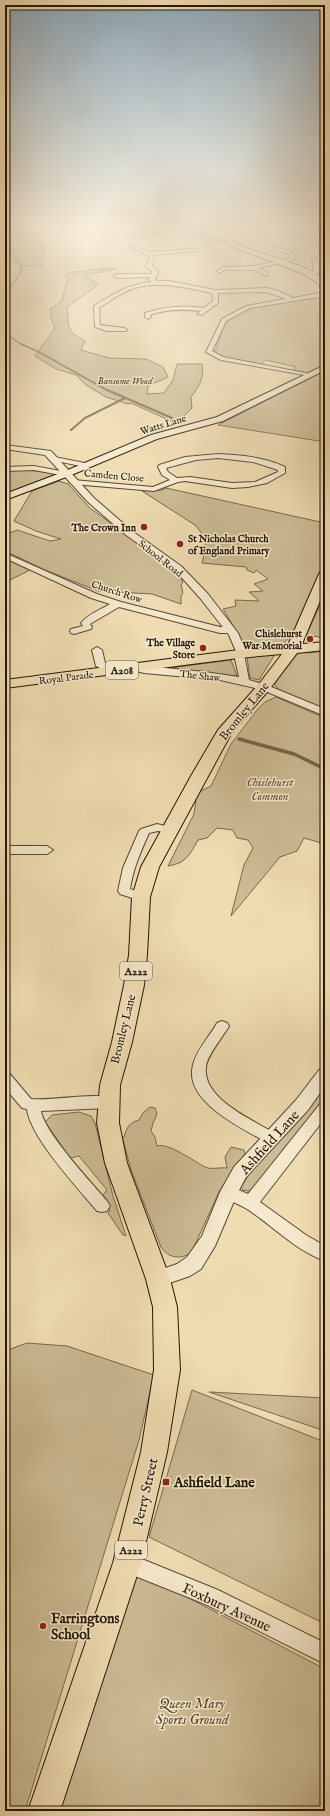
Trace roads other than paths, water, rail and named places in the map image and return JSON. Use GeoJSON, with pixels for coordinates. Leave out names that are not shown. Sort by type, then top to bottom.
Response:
{"type":"FeatureCollection","features":[{"type":"Feature","properties":{"kind":"main road","name":"Watts Lane"},"geometry":{"type":"LineString","coordinates":[[5,497],[69,478],[85,465],[154,437],[220,418],[325,367]]}},
{"type":"Feature","properties":{"kind":"main road","name":"A222"},"geometry":{"type":"LineString","coordinates":[[293,648],[325,574]]}},
{"type":"Feature","properties":{"kind":"main road","name":"A208"},"geometry":{"type":"LineString","coordinates":[[293,648],[325,646]]}},
{"type":"Feature","properties":{"kind":"main road","name":"Royal Parade"},"geometry":{"type":"LineString","coordinates":[[5,684],[293,648]]}},
{"type":"Feature","properties":{"kind":"main road","name":"Bromley Lane"},"geometry":{"type":"LineString","coordinates":[[158,1279],[116,1163],[110,1138],[108,1102],[113,1068],[122,1042],[134,985],[141,897],[150,867],[169,830],[226,730],[264,687],[293,648]]}},
{"type":"Feature","properties":{"kind":"main road","name":"Perry Street"},"geometry":{"type":"LineString","coordinates":[[44,1811],[127,1563],[153,1458],[167,1370],[165,1307],[158,1279]]}},
{"type":"Feature","properties":{"kind":"street"},"geometry":{"type":"LineString","coordinates":[[96,312],[96,326],[108,329],[124,330]]}},
{"type":"Feature","properties":{"kind":"street"},"geometry":{"type":"LineString","coordinates":[[148,317],[147,314],[153,312]]}},
{"type":"Feature","properties":{"kind":"street"},"geometry":{"type":"LineString","coordinates":[[197,316],[203,312]]}},
{"type":"Feature","properties":{"kind":"street"},"geometry":{"type":"LineString","coordinates":[[239,312],[224,320],[209,352],[221,358],[308,375]]}},
{"type":"Feature","properties":{"kind":"street"},"geometry":{"type":"LineString","coordinates":[[5,447],[43,452],[52,458],[85,465]]}},
{"type":"Feature","properties":{"kind":"street","name":"Camden Close"},"geometry":{"type":"LineString","coordinates":[[5,469],[34,468],[69,478],[154,489],[176,480],[194,479],[227,485],[248,486],[269,480],[282,473],[282,469],[267,463],[241,458],[211,456],[173,462],[162,467],[165,473],[176,480]]}},
{"type":"Feature","properties":{"kind":"street","name":"School Road"},"geometry":{"type":"LineString","coordinates":[[52,458],[90,499],[129,533],[178,568],[204,596],[229,630],[237,641],[241,654]]}},
{"type":"Feature","properties":{"kind":"street","name":"Church Row"},"geometry":{"type":"LineString","coordinates":[[5,555],[94,596],[118,604],[220,630],[229,630]]}},
{"type":"Feature","properties":{"kind":"street"},"geometry":{"type":"LineString","coordinates":[[74,631],[88,627],[85,623],[118,604]]}},
{"type":"Feature","properties":{"kind":"street"},"geometry":{"type":"LineString","coordinates":[[98,650],[101,666],[105,666],[108,672]]}},
{"type":"Feature","properties":{"kind":"street"},"geometry":{"type":"LineString","coordinates":[[241,654],[244,680]]}},
{"type":"Feature","properties":{"kind":"street","name":"The Shaw"},"geometry":{"type":"LineString","coordinates":[[136,668],[144,670],[203,674],[244,680],[264,687]]}},
{"type":"Feature","properties":{"kind":"street"},"geometry":{"type":"LineString","coordinates":[[264,687],[325,713]]}},
{"type":"Feature","properties":{"kind":"street"},"geometry":{"type":"LineString","coordinates":[[5,850],[47,850]]}},
{"type":"Feature","properties":{"kind":"street"},"geometry":{"type":"LineString","coordinates":[[222,1026],[199,1065],[199,1080],[205,1092],[216,1103],[271,1138]]}},
{"type":"Feature","properties":{"kind":"street","name":"Ashfield Lane"},"geometry":{"type":"LineString","coordinates":[[158,1279],[183,1270],[194,1263],[208,1240],[229,1192],[240,1172],[302,1105],[325,1074]]}},
{"type":"Feature","properties":{"kind":"street"},"geometry":{"type":"LineString","coordinates":[[5,1078],[27,1104],[33,1105],[89,1101],[108,1102]]}},
{"type":"Feature","properties":{"kind":"street"},"geometry":{"type":"LineString","coordinates":[[33,1105],[35,1119],[56,1150],[102,1206]]}},
{"type":"Feature","properties":{"kind":"street","name":"Ashfield Lane"},"geometry":{"type":"LineString","coordinates":[[251,1202],[325,1108]]}},
{"type":"Feature","properties":{"kind":"street"},"geometry":{"type":"LineString","coordinates":[[229,1192],[251,1202],[297,1237],[325,1254]]}},
{"type":"Feature","properties":{"kind":"street","name":"Foxbury Avenue"},"geometry":{"type":"LineString","coordinates":[[127,1563],[211,1597],[325,1654]]}},
{"type":"Feature","properties":{"kind":"waterway"},"geometry":{"type":"LineString","coordinates":[[5,333],[19,343],[40,352]]}},
{"type":"Feature","properties":{"kind":"waterway"},"geometry":{"type":"LineString","coordinates":[[40,352],[105,389],[172,418]]}},
{"type":"Feature","properties":{"kind":"waterway"},"geometry":{"type":"LineString","coordinates":[[71,430],[85,418],[125,398]]}},
{"type":"Feature","properties":{"kind":"waterway"},"geometry":{"type":"LineString","coordinates":[[239,739],[294,754],[325,769]]}},
{"type":"Feature","properties":{"kind":"place","name":"The Crown Inn"},"geometry":{"type":"Point","coordinates":[144,527]}},
{"type":"Feature","properties":{"kind":"place","name":"St Nicholas Church of England Primary"},"geometry":{"type":"Point","coordinates":[180,544]}},
{"type":"Feature","properties":{"kind":"place","name":"Chislehurst War Memorial"},"geometry":{"type":"Point","coordinates":[310,639]}},
{"type":"Feature","properties":{"kind":"place","name":"The Village Store"},"geometry":{"type":"Point","coordinates":[203,648]}},
{"type":"Feature","properties":{"kind":"place","name":"Ashfield Lane"},"geometry":{"type":"Point","coordinates":[166,1482]}},
{"type":"Feature","properties":{"kind":"place","name":"Farringtons School"},"geometry":{"type":"Point","coordinates":[43,1626]}},
{"type":"Feature","properties":{"kind":"park label","name":"Bansome Wood"},"geometry":{"type":"Point","coordinates":[125,380]}},
{"type":"Feature","properties":{"kind":"park label","name":"Chislehurst Common"},"geometry":{"type":"Point","coordinates":[270,789]}},
{"type":"Feature","properties":{"kind":"park label","name":"Queen Mary Sports Ground"},"geometry":{"type":"Point","coordinates":[192,1712]}}]}
